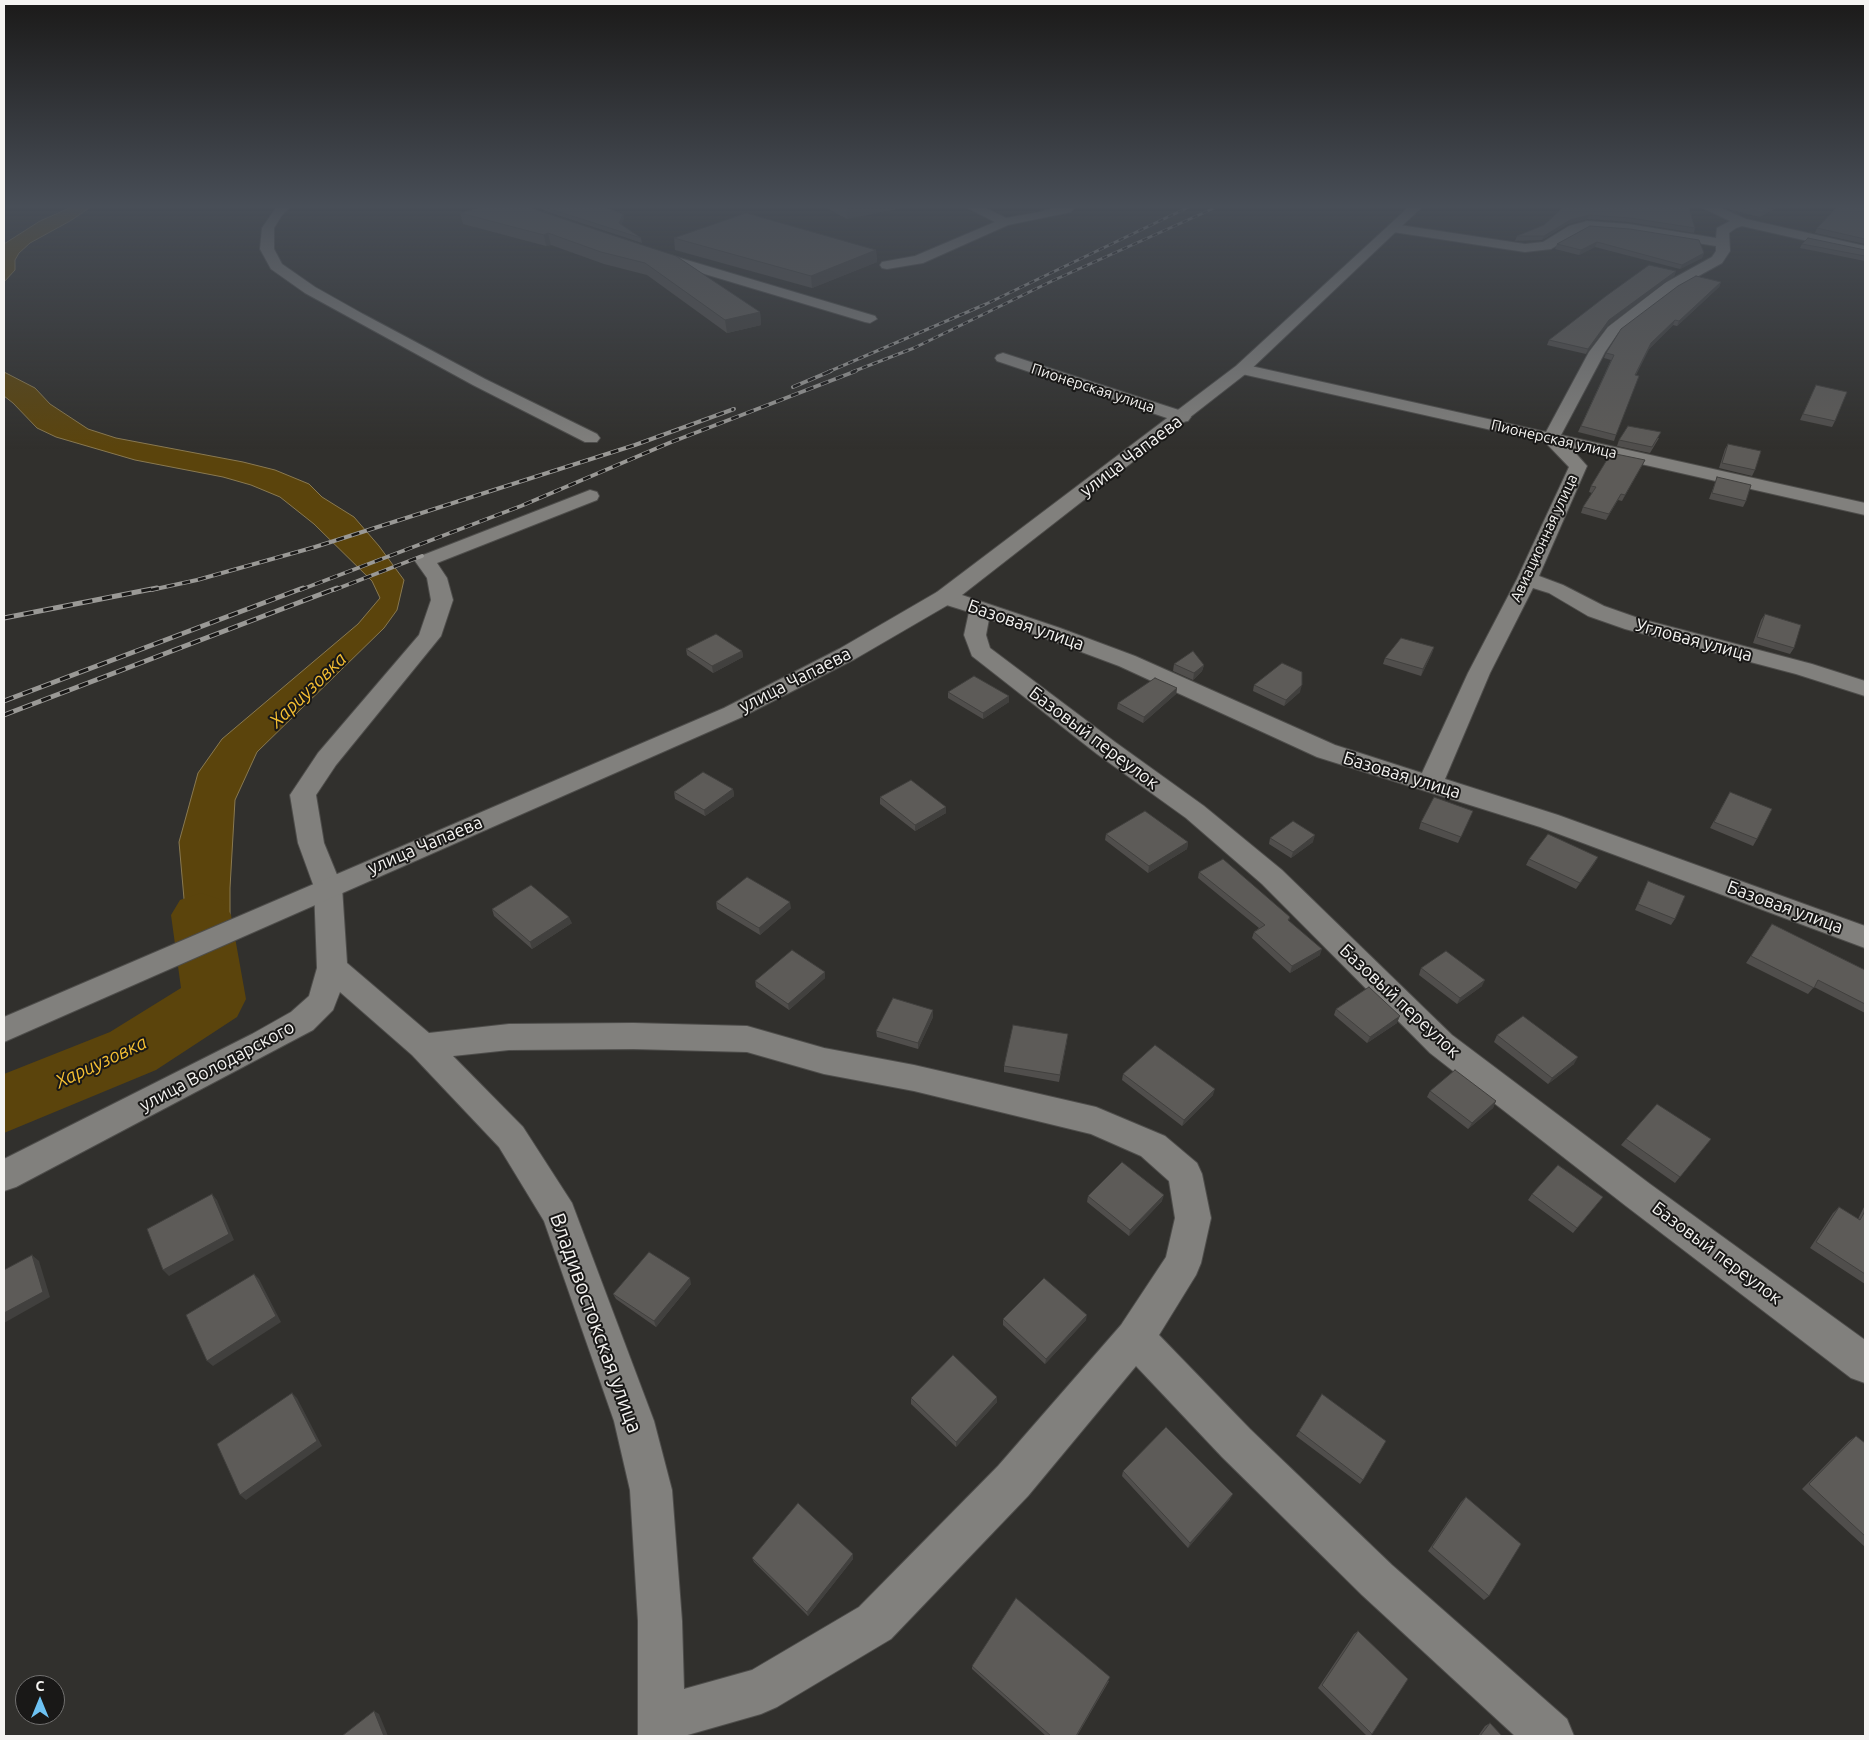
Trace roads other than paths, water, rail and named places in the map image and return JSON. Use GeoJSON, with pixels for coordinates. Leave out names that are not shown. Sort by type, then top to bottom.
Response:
{"type":"FeatureCollection","features":[{"type":"Feature","properties":{"kind":"street"},"geometry":{"type":"LineString","coordinates":[[305,286],[479,382],[592,438]]}},
{"type":"Feature","properties":{"kind":"street"},"geometry":{"type":"LineString","coordinates":[[762,286],[870,319]]}},
{"type":"Feature","properties":{"kind":"street","name":"улица Чапаева"},"geometry":{"type":"LineString","coordinates":[[4,1030],[268,913],[732,712],[848,654],[945,597],[1182,417],[1242,369],[1331,286]]}},
{"type":"Feature","properties":{"kind":"street"},"geometry":{"type":"LineString","coordinates":[[1551,438],[1597,352],[1613,330],[1670,286]]}},
{"type":"Feature","properties":{"kind":"street","name":"Пионерская улица"},"geometry":{"type":"LineString","coordinates":[[1003,358],[1182,417]]}},
{"type":"Feature","properties":{"kind":"street","name":"Пионерская улица"},"geometry":{"type":"LineString","coordinates":[[1242,369],[1865,509]]}},
{"type":"Feature","properties":{"kind":"street","name":"Авиационная улица"},"geometry":{"type":"LineString","coordinates":[[1430,784],[1479,673],[1526,579],[1578,466],[1551,438]]}},
{"type":"Feature","properties":{"kind":"street","name":"улица Володарского"},"geometry":{"type":"LineString","coordinates":[[4,1176],[302,1021],[322,1002],[332,968],[328,887],[311,843],[303,794],[327,759],[430,636],[442,600],[437,578],[425,561],[590,496]]}},
{"type":"Feature","properties":{"kind":"street","name":"Угловая улица"},"geometry":{"type":"LineString","coordinates":[[1526,579],[1556,589],[1596,611],[1632,624],[1804,669],[1865,689]]}},
{"type":"Feature","properties":{"kind":"street","name":"Базовая улица"},"geometry":{"type":"LineString","coordinates":[[945,597],[1052,633],[1127,661],[1326,751],[1549,821],[1865,937]]}},
{"type":"Feature","properties":{"kind":"street","name":"Базовый переулок"},"geometry":{"type":"LineString","coordinates":[[980,610],[975,635],[980,651],[1106,748],[1195,812],[1265,871],[1441,1044],[1638,1195],[1863,1359]]}},
{"type":"Feature","properties":{"kind":"street","name":"Владивостокская улица"},"geometry":{"type":"LineString","coordinates":[[332,968],[423,1046],[510,1137],[559,1214],[634,1421],[651,1490],[660,1621],[661,1728]]}},
{"type":"Feature","properties":{"kind":"street"},"geometry":{"type":"LineString","coordinates":[[423,1046],[509,1037],[633,1036],[747,1039],[824,1061],[914,1078],[1096,1121],[1153,1146],[1185,1174],[1193,1218],[1183,1263],[1135,1338],[1013,1481],[875,1623],[761,1690],[661,1728]]}},
{"type":"Feature","properties":{"kind":"street"},"geometry":{"type":"LineString","coordinates":[[1135,1338],[1236,1443],[1377,1580],[1550,1736]]}},
{"type":"Feature","properties":{"kind":"water"},"geometry":{"type":"Polygon","coordinates":[[[4,372],[35,388],[50,404],[88,429],[116,438],[243,462],[275,470],[309,484],[322,497],[354,517],[379,546],[404,580],[397,610],[384,628],[257,752],[235,800],[230,888],[230,986],[193,1001],[179,842],[198,773],[222,739],[358,624],[380,598],[372,581],[314,524],[280,497],[251,485],[223,477],[135,460],[56,437],[37,428],[4,396],[4,372]]]}},
{"type":"Feature","properties":{"kind":"waterway","name":"Хариузовка"},"geometry":{"type":"LineString","coordinates":[[4,1104],[133,1051],[214,999],[201,915]]}},
{"type":"Feature","properties":{"kind":"railway"},"geometry":{"type":"LineString","coordinates":[[828,372],[1023,286]]}},
{"type":"Feature","properties":{"kind":"railway"},"geometry":{"type":"LineString","coordinates":[[852,372],[914,348],[1041,286]]}},
{"type":"Feature","properties":{"kind":"railway"},"geometry":{"type":"LineString","coordinates":[[793,387],[831,371]]}},
{"type":"Feature","properties":{"kind":"railway"},"geometry":{"type":"LineString","coordinates":[[300,590],[521,506],[669,443],[856,371]]}},
{"type":"Feature","properties":{"kind":"railway"},"geometry":{"type":"LineString","coordinates":[[151,590],[197,580],[315,547],[635,445],[734,409]]}},
{"type":"Feature","properties":{"kind":"railway"},"geometry":{"type":"LineString","coordinates":[[334,590],[422,556]]}},
{"type":"Feature","properties":{"kind":"railway"},"geometry":{"type":"LineString","coordinates":[[4,618],[157,588]]}},
{"type":"Feature","properties":{"kind":"railway"},"geometry":{"type":"LineString","coordinates":[[4,701],[303,588]]}},
{"type":"Feature","properties":{"kind":"railway"},"geometry":{"type":"LineString","coordinates":[[4,715],[337,588]]}}]}
